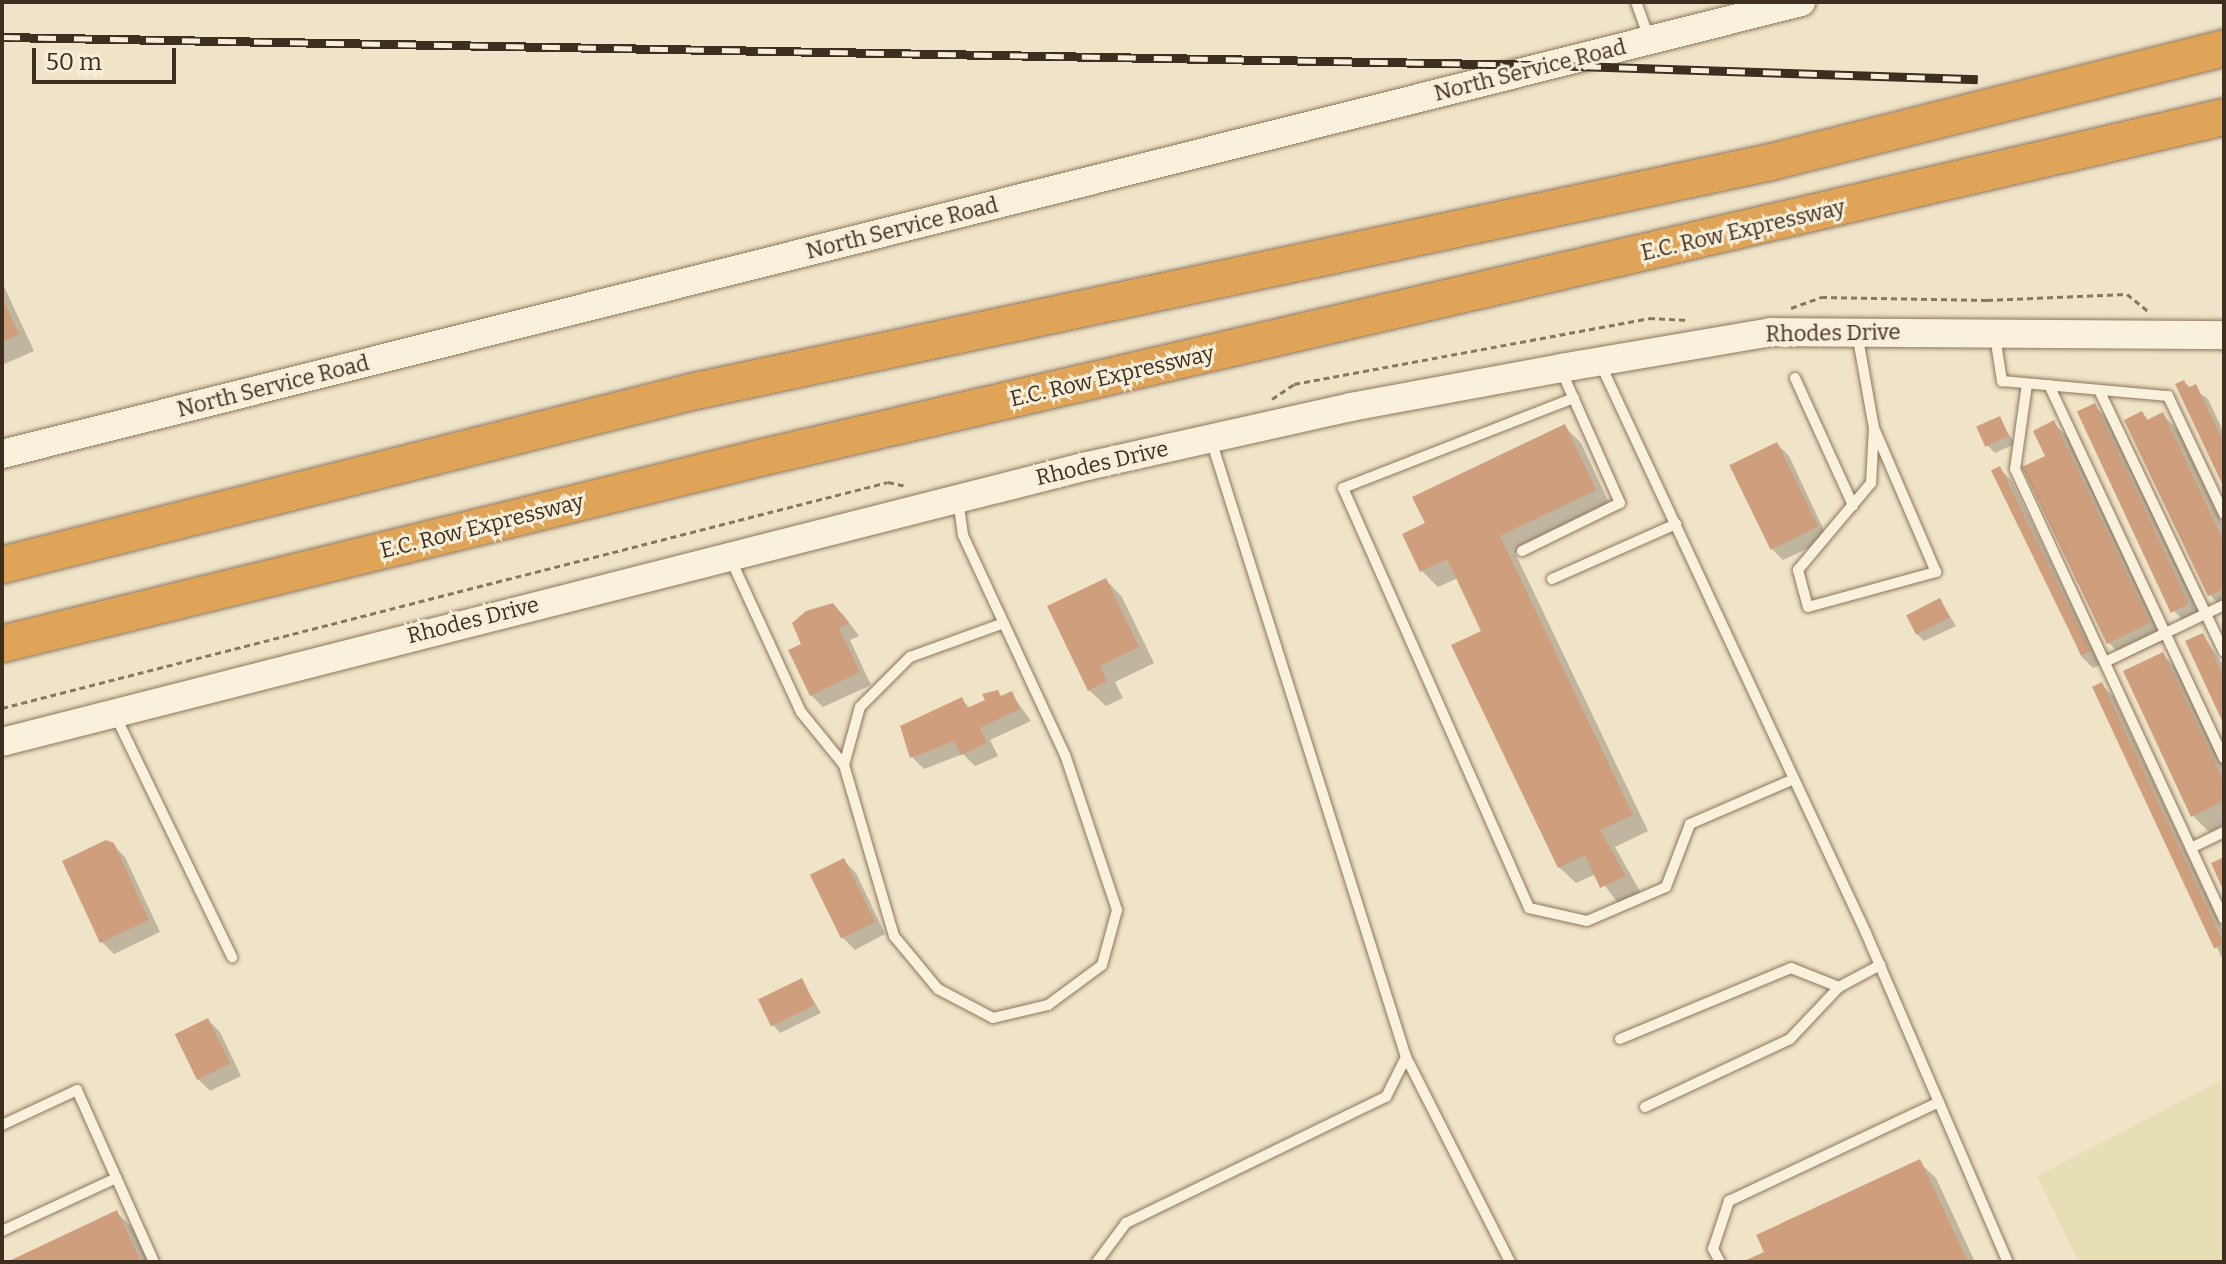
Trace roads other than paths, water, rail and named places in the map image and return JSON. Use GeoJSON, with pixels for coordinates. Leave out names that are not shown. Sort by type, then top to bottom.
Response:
{"type":"FeatureCollection","features":[{"type":"Feature","properties":{"kind":"highway"},"geometry":{"type":"LineString","coordinates":[[2,565],[691,392],[1771,162],[2224,48]]}},
{"type":"Feature","properties":{"kind":"highway","name":"E.C. Row Expressway"},"geometry":{"type":"LineString","coordinates":[[2,644],[748,461],[2224,117]]}},
{"type":"Feature","properties":{"kind":"street","name":"North Service Road"},"geometry":{"type":"LineString","coordinates":[[2,454],[1801,2]]}},
{"type":"Feature","properties":{"kind":"street","name":"Rhodes Drive"},"geometry":{"type":"LineString","coordinates":[[2,742],[113,711],[957,498],[1211,438],[1561,368],[1771,332],[1994,330],[2224,335]]}},
{"type":"Feature","properties":{"kind":"lane"},"geometry":{"type":"LineString","coordinates":[[1636,2],[1650,40]]}},
{"type":"Feature","properties":{"kind":"lane"},"geometry":{"type":"LineString","coordinates":[[1994,330],[2002,381],[2168,396],[2224,514]]}},
{"type":"Feature","properties":{"kind":"lane"},"geometry":{"type":"LineString","coordinates":[[1857,331],[1874,428],[1871,483],[1798,570],[1808,607],[1936,572],[1874,428]]}},
{"type":"Feature","properties":{"kind":"lane"},"geometry":{"type":"LineString","coordinates":[[1600,361],[1880,965],[2008,1262]]}},
{"type":"Feature","properties":{"kind":"lane"},"geometry":{"type":"LineString","coordinates":[[1522,551],[1620,503],[1561,368]]}},
{"type":"Feature","properties":{"kind":"lane"},"geometry":{"type":"LineString","coordinates":[[1795,378],[1853,505]]}},
{"type":"Feature","properties":{"kind":"lane"},"geometry":{"type":"LineString","coordinates":[[2027,384],[2015,469],[2224,919]]}},
{"type":"Feature","properties":{"kind":"lane"},"geometry":{"type":"LineString","coordinates":[[2049,385],[2224,758]]}},
{"type":"Feature","properties":{"kind":"lane"},"geometry":{"type":"LineString","coordinates":[[2099,390],[2224,652]]}},
{"type":"Feature","properties":{"kind":"lane"},"geometry":{"type":"LineString","coordinates":[[1574,398],[1343,488],[1529,908],[1587,921],[1666,887],[1690,824],[1794,779]]}},
{"type":"Feature","properties":{"kind":"lane"},"geometry":{"type":"LineString","coordinates":[[1211,438],[1406,1057],[1510,1262]]}},
{"type":"Feature","properties":{"kind":"lane"},"geometry":{"type":"LineString","coordinates":[[729,555],[801,712],[844,765],[894,936],[938,989],[993,1018],[1048,1005],[1102,965],[1117,910],[1065,755],[963,535],[957,498]]}},
{"type":"Feature","properties":{"kind":"lane"},"geometry":{"type":"LineString","coordinates":[[1552,579],[1676,524]]}},
{"type":"Feature","properties":{"kind":"lane"},"geometry":{"type":"LineString","coordinates":[[2105,662],[2224,605]]}},
{"type":"Feature","properties":{"kind":"lane"},"geometry":{"type":"LineString","coordinates":[[844,765],[860,707],[910,657],[1004,623]]}},
{"type":"Feature","properties":{"kind":"lane"},"geometry":{"type":"LineString","coordinates":[[113,711],[232,957]]}},
{"type":"Feature","properties":{"kind":"lane"},"geometry":{"type":"LineString","coordinates":[[2191,848],[2224,832]]}},
{"type":"Feature","properties":{"kind":"lane"},"geometry":{"type":"LineString","coordinates":[[1645,1107],[1790,1039],[1839,987],[1880,965]]}},
{"type":"Feature","properties":{"kind":"lane"},"geometry":{"type":"LineString","coordinates":[[1620,1039],[1791,968],[1839,987]]}},
{"type":"Feature","properties":{"kind":"lane"},"geometry":{"type":"LineString","coordinates":[[1097,1262],[1126,1223],[1386,1097],[1406,1057]]}},
{"type":"Feature","properties":{"kind":"lane"},"geometry":{"type":"LineString","coordinates":[[2,1125],[77,1090],[154,1262]]}},
{"type":"Feature","properties":{"kind":"lane"},"geometry":{"type":"LineString","coordinates":[[1720,1262],[1713,1249],[1729,1201],[1939,1102]]}},
{"type":"Feature","properties":{"kind":"lane"},"geometry":{"type":"LineString","coordinates":[[2,1231],[116,1178]]}},
{"type":"Feature","properties":{"kind":"railway"},"geometry":{"type":"LineString","coordinates":[[2,37],[1547,65],[1978,79]]}}]}
